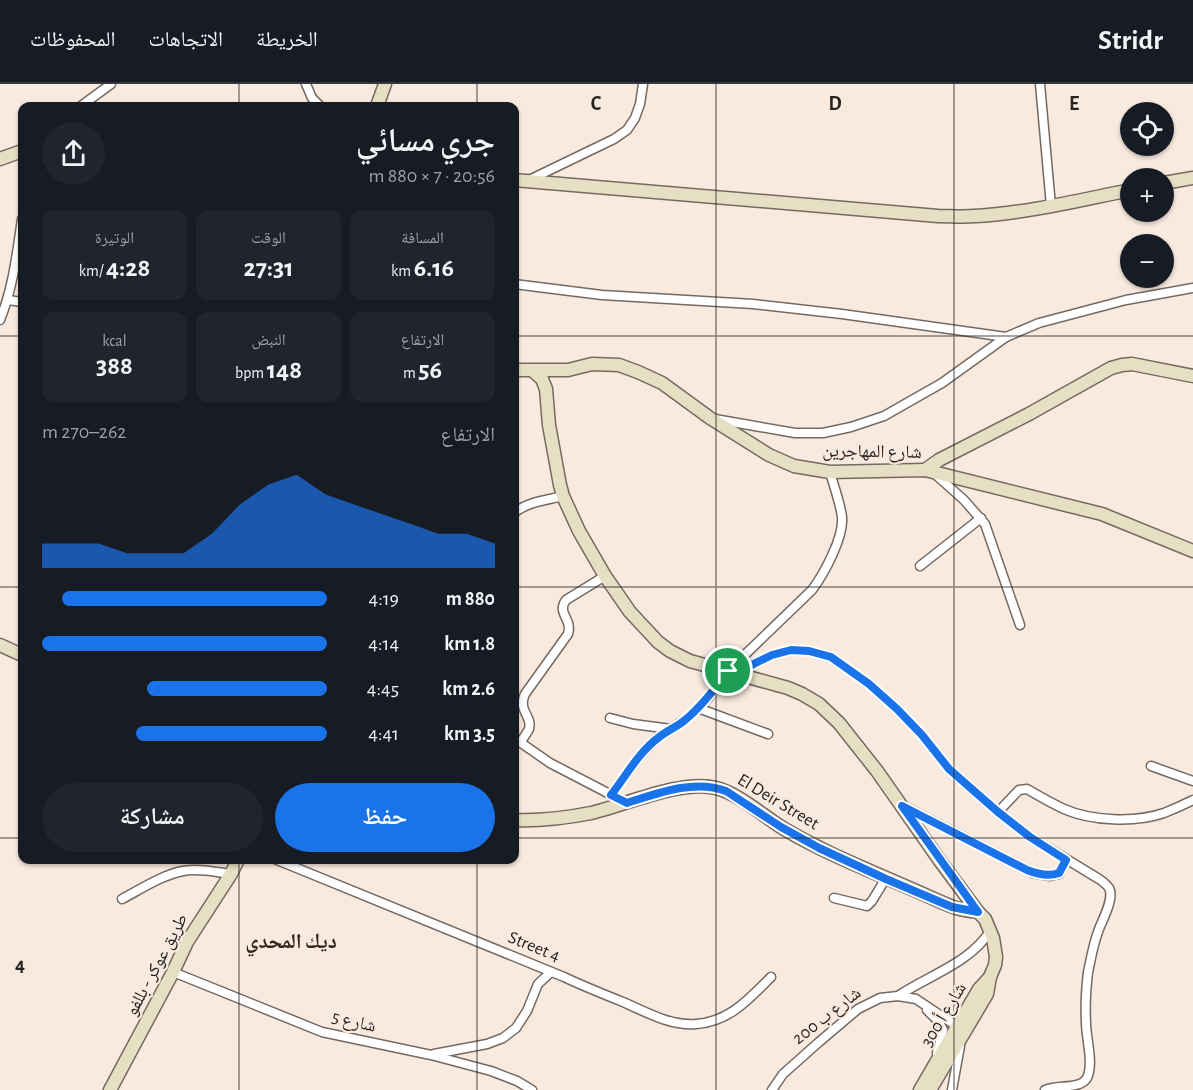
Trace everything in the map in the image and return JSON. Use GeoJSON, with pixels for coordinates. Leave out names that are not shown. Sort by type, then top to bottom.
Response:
{"type":"FeatureCollection","features":[{"type":"Feature","properties":{"kind":"street"},"geometry":{"type":"LineString","coordinates":[[86,102],[111,84]]}},
{"type":"Feature","properties":{"kind":"street"},"geometry":{"type":"LineString","coordinates":[[306,84],[316,102]]}},
{"type":"Feature","properties":{"kind":"street"},"geometry":{"type":"LineString","coordinates":[[378,102],[385,84]]}},
{"type":"Feature","properties":{"kind":"street"},"geometry":{"type":"LineString","coordinates":[[521,180],[614,139],[627,130],[640,104],[643,84]]}},
{"type":"Feature","properties":{"kind":"street"},"geometry":{"type":"LineString","coordinates":[[1040,84],[1051,206]]}},
{"type":"Feature","properties":{"kind":"street"},"geometry":{"type":"LineString","coordinates":[[0,159],[18,152]]}},
{"type":"Feature","properties":{"kind":"street"},"geometry":{"type":"LineString","coordinates":[[1174,181],[1193,178]]}},
{"type":"Feature","properties":{"kind":"street"},"geometry":{"type":"LineString","coordinates":[[521,180],[938,216],[1006,213],[1120,192]]}},
{"type":"Feature","properties":{"kind":"street"},"geometry":{"type":"LineString","coordinates":[[0,320],[8,300],[18,249]]}},
{"type":"Feature","properties":{"kind":"street"},"geometry":{"type":"LineString","coordinates":[[519,285],[602,295],[798,309],[1006,338]]}},
{"type":"Feature","properties":{"kind":"street"},"geometry":{"type":"LineString","coordinates":[[710,418],[795,433],[823,433],[851,428],[884,416],[942,383],[1006,338],[1039,323],[1126,300],[1193,288]]}},
{"type":"Feature","properties":{"kind":"street"},"geometry":{"type":"LineString","coordinates":[[8,300],[18,301]]}},
{"type":"Feature","properties":{"kind":"street","name":"شارع المهاجرين"},"geometry":{"type":"LineString","coordinates":[[533,371],[568,370],[592,364],[619,365],[662,383],[710,418],[769,455],[794,466],[830,472],[929,470],[1102,514],[1193,550]]}},
{"type":"Feature","properties":{"kind":"street"},"geometry":{"type":"LineString","coordinates":[[1020,625],[993,545],[981,518],[929,470],[939,460],[1029,414],[1111,368],[1132,364],[1193,376]]}},
{"type":"Feature","properties":{"kind":"street"},"geometry":{"type":"LineString","coordinates":[[519,370],[533,371],[545,384],[550,434],[563,496],[579,531],[605,576],[630,612],[658,642],[670,651],[690,661],[788,688],[819,704],[831,714],[877,771],[985,919],[991,930],[980,945],[958,963],[898,996]]}},
{"type":"Feature","properties":{"kind":"street"},"geometry":{"type":"LineString","coordinates":[[547,394],[559,377],[568,370]]}},
{"type":"Feature","properties":{"kind":"street"},"geometry":{"type":"LineString","coordinates":[[611,795],[639,757],[657,738],[698,708],[812,590],[821,577],[841,530],[842,520],[830,472]]}},
{"type":"Feature","properties":{"kind":"street"},"geometry":{"type":"LineString","coordinates":[[519,509],[563,496]]}},
{"type":"Feature","properties":{"kind":"street"},"geometry":{"type":"LineString","coordinates":[[920,566],[981,518]]}},
{"type":"Feature","properties":{"kind":"street"},"geometry":{"type":"LineString","coordinates":[[519,739],[530,726],[522,700],[568,634],[568,622],[562,611],[562,604],[605,576]]}},
{"type":"Feature","properties":{"kind":"street"},"geometry":{"type":"LineString","coordinates":[[0,645],[18,653]]}},
{"type":"Feature","properties":{"kind":"street"},"geometry":{"type":"LineString","coordinates":[[732,672],[772,655],[791,650],[809,651],[831,657],[869,684],[897,709],[922,735],[949,769],[998,812],[1030,837],[1099,879],[1108,887],[1110,892],[1108,907],[1094,945],[1086,990],[1088,1076],[1081,1084],[1045,1090]]}},
{"type":"Feature","properties":{"kind":"street"},"geometry":{"type":"LineString","coordinates":[[698,708],[768,734]]}},
{"type":"Feature","properties":{"kind":"street"},"geometry":{"type":"LineString","coordinates":[[610,718],[672,729]]}},
{"type":"Feature","properties":{"kind":"street"},"geometry":{"type":"LineString","coordinates":[[519,741],[550,763],[627,803]]}},
{"type":"Feature","properties":{"kind":"street"},"geometry":{"type":"LineString","coordinates":[[1151,766],[1193,780]]}},
{"type":"Feature","properties":{"kind":"street","name":"El Deir Street"},"geometry":{"type":"LineString","coordinates":[[519,820],[534,821],[592,813],[667,791],[706,786],[726,791],[799,837],[886,879],[952,907],[978,912]]}},
{"type":"Feature","properties":{"kind":"street"},"geometry":{"type":"LineString","coordinates":[[998,812],[1023,788],[1064,809],[1104,818],[1147,817],[1162,814],[1193,800]]}},
{"type":"Feature","properties":{"kind":"street"},"geometry":{"type":"LineString","coordinates":[[902,806],[1033,873],[1050,876],[1059,873],[1066,860]]}},
{"type":"Feature","properties":{"kind":"street","name":"طريق عوكر - بللفو"},"geometry":{"type":"LineString","coordinates":[[110,1090],[174,972],[187,942],[235,864]]}},
{"type":"Feature","properties":{"kind":"street","name":"Street 4"},"geometry":{"type":"LineString","coordinates":[[287,864],[655,1017],[679,1023],[694,1025],[726,1017],[755,994],[771,977]]}},
{"type":"Feature","properties":{"kind":"street"},"geometry":{"type":"LineString","coordinates":[[122,899],[169,874],[185,870],[231,874]]}},
{"type":"Feature","properties":{"kind":"street"},"geometry":{"type":"LineString","coordinates":[[834,898],[867,906],[886,879]]}},
{"type":"Feature","properties":{"kind":"street","name":"شارع أ 300"},"geometry":{"type":"LineString","coordinates":[[920,1090],[987,994],[996,957],[991,930]]}},
{"type":"Feature","properties":{"kind":"street"},"geometry":{"type":"LineString","coordinates":[[431,1055],[487,1044],[504,1038],[516,1028],[528,1011],[538,984],[536,966]]}},
{"type":"Feature","properties":{"kind":"street","name":"شارع 5"},"geometry":{"type":"LineString","coordinates":[[174,972],[322,1032],[431,1055],[490,1071],[517,1081],[532,1090]]}},
{"type":"Feature","properties":{"kind":"street"},"geometry":{"type":"LineString","coordinates":[[538,984],[551,972]]}},
{"type":"Feature","properties":{"kind":"street","name":"شارع ب 200"},"geometry":{"type":"LineString","coordinates":[[772,1090],[790,1068],[858,1009],[880,998],[898,996],[916,999],[961,1029]]}},
{"type":"Feature","properties":{"kind":"street"},"geometry":{"type":"LineString","coordinates":[[916,999],[939,1022],[943,1030],[932,1070]]}},
{"type":"Feature","properties":{"kind":"street"},"geometry":{"type":"LineString","coordinates":[[952,1090],[961,1029]]}},
{"type":"Feature","properties":{"kind":"street","name":"شارع أ 300"},"geometry":{"type":"LineString","coordinates":[[930,1090],[961,1029]]}},
{"type":"Feature","properties":{"kind":"district","name":"ديك المحدي"},"geometry":{"type":"Point","coordinates":[291,941]}},
{"type":"Feature","properties":{"kind":"route"},"geometry":{"type":"LineString","coordinates":[[791,650],[809,651],[831,657],[869,684],[897,709],[922,735],[949,769],[998,812],[1030,837],[1066,860],[1059,873],[1050,876],[1033,873],[902,806],[978,912],[959,909],[819,848],[781,827],[726,791],[706,786],[686,788],[627,803],[611,795],[639,757],[657,738],[698,708],[728,671],[735,673],[772,655],[791,650]]}}]}
